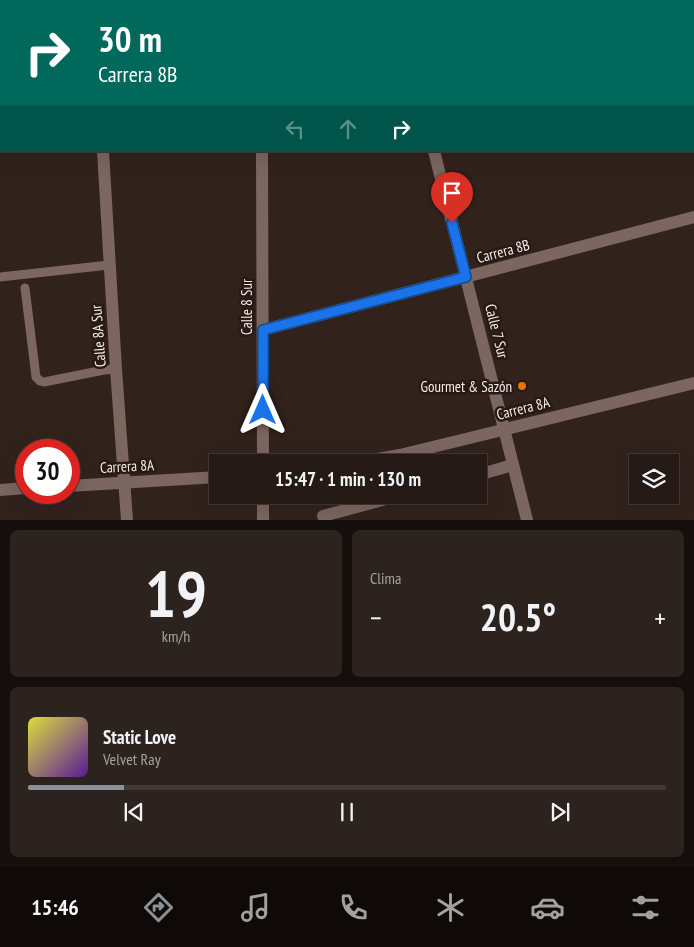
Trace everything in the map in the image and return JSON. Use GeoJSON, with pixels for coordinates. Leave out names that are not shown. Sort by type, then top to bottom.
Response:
{"type":"FeatureCollection","features":[{"type":"Feature","properties":{"kind":"street","name":"Calle 8A Sur"},"geometry":{"type":"LineString","coordinates":[[102,152],[127,520]]}},
{"type":"Feature","properties":{"kind":"street","name":"Calle 8 Sur"},"geometry":{"type":"LineString","coordinates":[[262,152],[263,454]]}},
{"type":"Feature","properties":{"kind":"street","name":"Calle 7 Sur"},"geometry":{"type":"LineString","coordinates":[[434,152],[527,520]]}},
{"type":"Feature","properties":{"kind":"street","name":"Carrera 8B"},"geometry":{"type":"LineString","coordinates":[[263,330],[694,217]]}},
{"type":"Feature","properties":{"kind":"street","name":"Carrera 8A"},"geometry":{"type":"LineString","coordinates":[[404,454],[694,384]]}},
{"type":"Feature","properties":{"kind":"street"},"geometry":{"type":"LineString","coordinates":[[487,472],[513,465]]}},
{"type":"Feature","properties":{"kind":"street","name":"Carrera 8A"},"geometry":{"type":"LineString","coordinates":[[80,485],[209,477]]}},
{"type":"Feature","properties":{"kind":"street"},"geometry":{"type":"LineString","coordinates":[[0,490],[15,489]]}},
{"type":"Feature","properties":{"kind":"street"},"geometry":{"type":"LineString","coordinates":[[263,504],[263,520]]}},
{"type":"Feature","properties":{"kind":"street"},"geometry":{"type":"LineString","coordinates":[[323,516],[368,504]]}},
{"type":"Feature","properties":{"kind":"lane"},"geometry":{"type":"LineString","coordinates":[[0,277],[109,265]]}},
{"type":"Feature","properties":{"kind":"lane"},"geometry":{"type":"LineString","coordinates":[[25,288],[36,378],[44,382],[116,369]]}},
{"type":"Feature","properties":{"kind":"place","name":"Gourmet & Sazón"},"geometry":{"type":"Point","coordinates":[522,386]}},
{"type":"Feature","properties":{"kind":"route"},"geometry":{"type":"LineString","coordinates":[[263,410],[263,330],[466,277],[452,223]]}}]}
